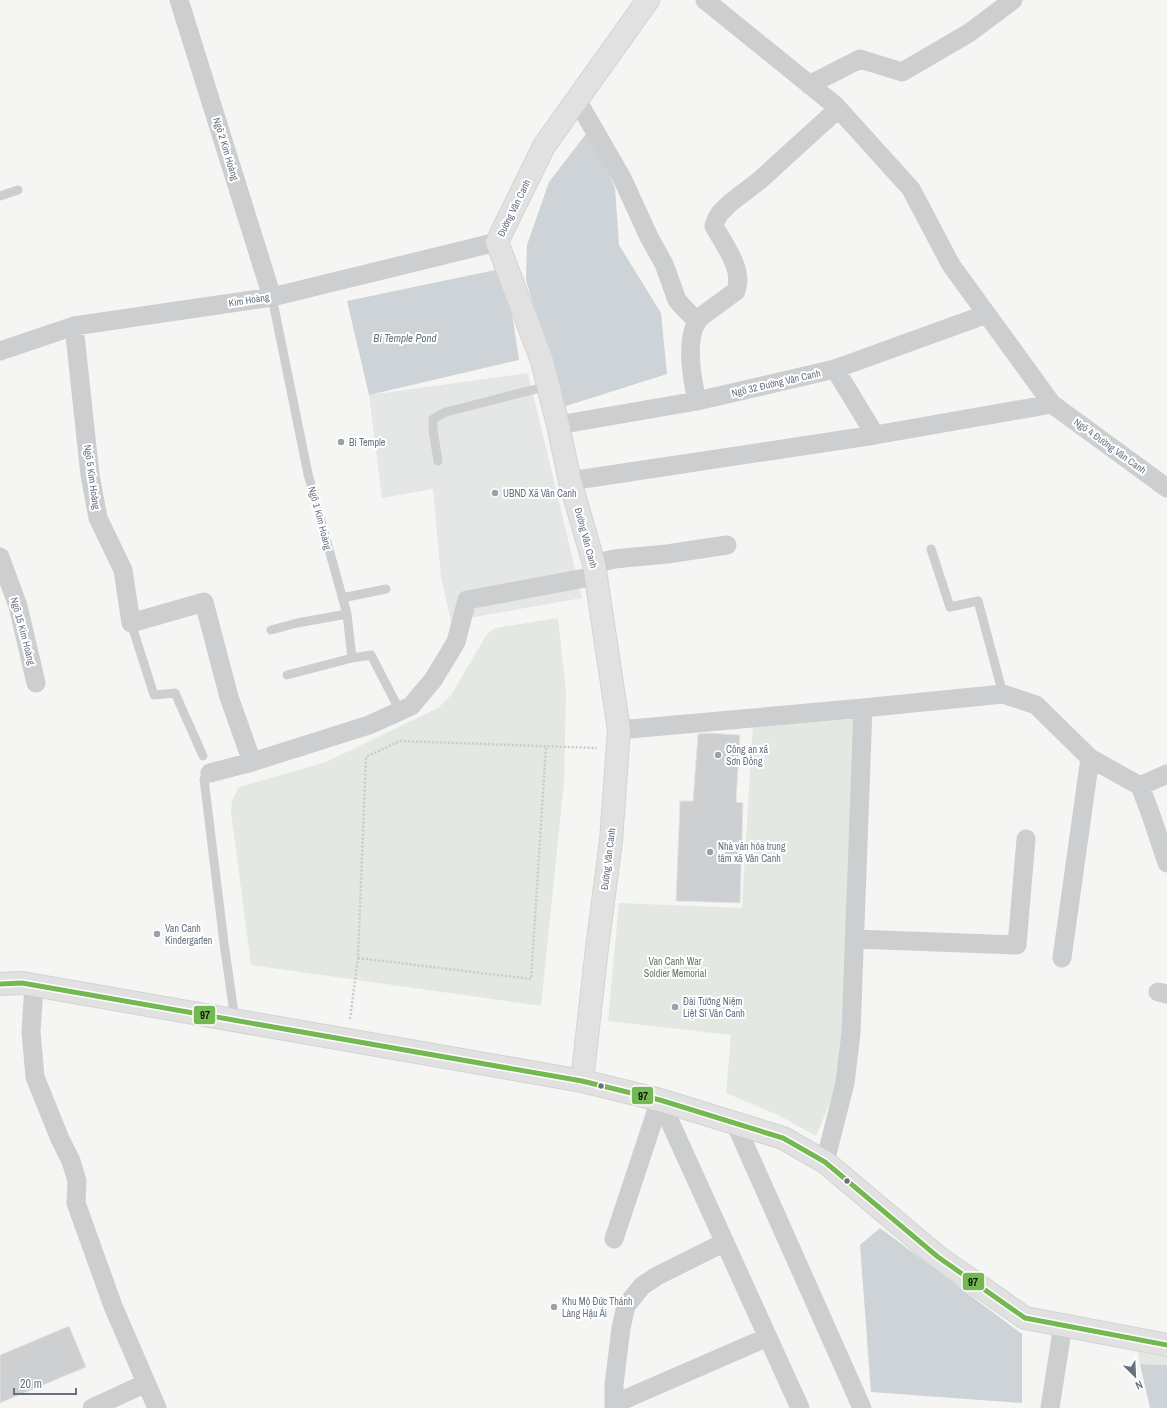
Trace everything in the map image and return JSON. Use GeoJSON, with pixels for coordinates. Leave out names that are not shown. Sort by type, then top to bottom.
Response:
{"type":"FeatureCollection","features":[{"type":"Feature","properties":{"kind":"main road","name":"Đường Vân Canh"},"geometry":{"type":"LineString","coordinates":[[582,1081],[610,841],[618,740],[595,570],[570,481],[542,361],[497,242],[544,146],[648,0]]}},
{"type":"Feature","properties":{"kind":"main road"},"geometry":{"type":"LineString","coordinates":[[0,984],[22,983],[582,1081],[660,1100],[735,1123],[783,1138],[825,1162],[938,1257],[1025,1318],[1167,1345]]}},
{"type":"Feature","properties":{"kind":"street","name":"Ngõ 2 Kim Hoàng"},"geometry":{"type":"LineString","coordinates":[[179,0],[272,297]]}},
{"type":"Feature","properties":{"kind":"street","name":"Ngõ 4 Đường Vân Canh"},"geometry":{"type":"LineString","coordinates":[[705,0],[838,109],[911,189],[951,265],[1052,404],[1167,488]]}},
{"type":"Feature","properties":{"kind":"street"},"geometry":{"type":"LineString","coordinates":[[809,85],[860,59],[902,72],[969,33],[1013,0]]}},
{"type":"Feature","properties":{"kind":"street"},"geometry":{"type":"LineString","coordinates":[[577,100],[622,178],[649,237],[664,264],[677,300],[696,320]]}},
{"type":"Feature","properties":{"kind":"street"},"geometry":{"type":"LineString","coordinates":[[697,401],[690,364],[691,344],[696,320],[736,291],[738,286],[737,272],[730,254],[714,226],[718,217],[730,203],[760,180],[838,109]]}},
{"type":"Feature","properties":{"kind":"street","name":"Kim Hoàng"},"geometry":{"type":"LineString","coordinates":[[0,351],[74,326],[272,297],[497,242]]}},
{"type":"Feature","properties":{"kind":"street","name":"Ngõ 32 Đường Vân Canh"},"geometry":{"type":"LineString","coordinates":[[558,425],[697,401],[835,369],[987,314]]}},
{"type":"Feature","properties":{"kind":"street","name":"Ngõ 5 Kim Hoàng"},"geometry":{"type":"LineString","coordinates":[[74,326],[90,475],[98,518],[123,570],[131,623]]}},
{"type":"Feature","properties":{"kind":"street"},"geometry":{"type":"LineString","coordinates":[[835,369],[875,435]]}},
{"type":"Feature","properties":{"kind":"street"},"geometry":{"type":"LineString","coordinates":[[570,481],[875,435],[1052,404]]}},
{"type":"Feature","properties":{"kind":"street"},"geometry":{"type":"LineString","coordinates":[[206,764],[252,762],[369,725],[411,706],[426,690],[456,642],[467,600],[595,570],[614,559],[667,554],[727,545]]}},
{"type":"Feature","properties":{"kind":"street","name":"Ngõ 15 Kim Hoàng"},"geometry":{"type":"LineString","coordinates":[[0,557],[18,606],[36,683]]}},
{"type":"Feature","properties":{"kind":"street"},"geometry":{"type":"LineString","coordinates":[[131,623],[204,602],[229,697],[252,762]]}},
{"type":"Feature","properties":{"kind":"street"},"geometry":{"type":"LineString","coordinates":[[618,740],[863,708],[1003,694],[1036,705],[1090,758],[1140,786],[1167,864]]}},
{"type":"Feature","properties":{"kind":"street"},"geometry":{"type":"LineString","coordinates":[[825,1162],[845,1082],[851,1033],[863,708]]}},
{"type":"Feature","properties":{"kind":"street"},"geometry":{"type":"LineString","coordinates":[[1062,958],[1090,758]]}},
{"type":"Feature","properties":{"kind":"street"},"geometry":{"type":"LineString","coordinates":[[1140,786],[1167,774]]}},
{"type":"Feature","properties":{"kind":"street"},"geometry":{"type":"LineString","coordinates":[[855,939],[1017,945],[1026,839]]}},
{"type":"Feature","properties":{"kind":"street"},"geometry":{"type":"LineString","coordinates":[[34,985],[31,1032],[35,1077],[60,1139],[71,1161],[77,1181],[76,1203],[113,1306],[157,1408]]}},
{"type":"Feature","properties":{"kind":"street"},"geometry":{"type":"LineString","coordinates":[[614,1239],[660,1100]]}},
{"type":"Feature","properties":{"kind":"street"},"geometry":{"type":"LineString","coordinates":[[660,1100],[800,1408]]}},
{"type":"Feature","properties":{"kind":"street"},"geometry":{"type":"LineString","coordinates":[[735,1123],[862,1408]]}},
{"type":"Feature","properties":{"kind":"street"},"geometry":{"type":"LineString","coordinates":[[724,1242],[657,1276],[642,1286],[626,1306],[621,1328],[614,1385],[614,1406],[768,1337]]}},
{"type":"Feature","properties":{"kind":"street"},"geometry":{"type":"LineString","coordinates":[[1050,1408],[1063,1325]]}},
{"type":"Feature","properties":{"kind":"street"},"geometry":{"type":"LineString","coordinates":[[92,1408],[146,1383]]}},
{"type":"Feature","properties":{"kind":"lane"},"geometry":{"type":"LineString","coordinates":[[0,196],[18,190]]}},
{"type":"Feature","properties":{"kind":"lane","name":"Ngõ 1 Kim Hoàng"},"geometry":{"type":"LineString","coordinates":[[272,297],[308,474],[347,614],[352,658]]}},
{"type":"Feature","properties":{"kind":"lane"},"geometry":{"type":"LineString","coordinates":[[438,461],[433,430],[433,419],[439,415],[476,404],[548,386]]}},
{"type":"Feature","properties":{"kind":"lane"},"geometry":{"type":"LineString","coordinates":[[931,549],[950,607],[978,601],[1003,694]]}},
{"type":"Feature","properties":{"kind":"lane"},"geometry":{"type":"LineString","coordinates":[[342,598],[386,589]]}},
{"type":"Feature","properties":{"kind":"lane"},"geometry":{"type":"LineString","coordinates":[[271,630],[297,623],[347,614]]}},
{"type":"Feature","properties":{"kind":"lane","name":"Ngõ 5 Kim Hoàng"},"geometry":{"type":"LineString","coordinates":[[131,623],[154,695],[175,693],[206,764]]}},
{"type":"Feature","properties":{"kind":"lane"},"geometry":{"type":"LineString","coordinates":[[287,675],[352,658],[371,655],[400,711]]}},
{"type":"Feature","properties":{"kind":"lane"},"geometry":{"type":"LineString","coordinates":[[206,764],[204,779],[224,943],[236,1020]]}},
{"type":"Feature","properties":{"kind":"path"},"geometry":{"type":"LineString","coordinates":[[347,1039],[358,958],[366,757],[400,741],[546,747],[618,740]]}},
{"type":"Feature","properties":{"kind":"path"},"geometry":{"type":"LineString","coordinates":[[358,958],[531,979],[546,747]]}},
{"type":"Feature","properties":{"kind":"shaded area","name":"UBND Xã Vân Canh"},"geometry":{"type":"Polygon","coordinates":[[[528,373],[582,598],[451,621],[441,577],[433,489],[382,498],[369,395],[528,373]]]}},
{"type":"Feature","properties":{"kind":"green space"},"geometry":{"type":"Polygon","coordinates":[[[558,618],[566,692],[564,782],[541,1006],[251,965],[231,812],[232,800],[239,787],[326,762],[438,708],[451,695],[487,634],[495,628],[558,618]]]}},
{"type":"Feature","properties":{"kind":"green space","name":"Van Canh War Soldier Memorial"},"geometry":{"type":"Polygon","coordinates":[[[855,716],[845,1008],[839,1081],[816,1136],[780,1116],[726,1093],[731,1035],[608,1021],[619,903],[742,908],[753,723],[855,716]]]}},
{"type":"Feature","properties":{"kind":"green space"},"geometry":{"type":"Polygon","coordinates":[[[1138,1352],[1167,1357],[1167,1365],[1140,1364],[1138,1352]]]}},
{"type":"Feature","properties":{"kind":"water"},"geometry":{"type":"Polygon","coordinates":[[[586,134],[599,151],[615,188],[619,245],[661,313],[667,374],[563,407],[526,280],[527,245],[549,182],[586,134]]]}},
{"type":"Feature","properties":{"kind":"water","name":"Bi Temple Pond"},"geometry":{"type":"Polygon","coordinates":[[[505,268],[519,360],[369,395],[347,301],[505,268]]]}},
{"type":"Feature","properties":{"kind":"water"},"geometry":{"type":"Polygon","coordinates":[[[880,1228],[1022,1334],[1022,1403],[871,1392],[860,1245],[880,1228]]]}},
{"type":"Feature","properties":{"kind":"water"},"geometry":{"type":"Polygon","coordinates":[[[1140,1364],[1167,1365],[1167,1408],[1150,1408],[1140,1364]]]}},
{"type":"Feature","properties":{"kind":"building","name":"Nhà văn hóa trung tâm xã Vân Canh"},"geometry":{"type":"Polygon","coordinates":[[[708,733],[740,735],[736,802],[743,803],[740,903],[676,901],[680,801],[693,801],[698,734],[708,733]]]}},
{"type":"Feature","properties":{"kind":"building"},"geometry":{"type":"Polygon","coordinates":[[[69,1326],[86,1367],[0,1403],[0,1355],[69,1326]]]}},
{"type":"Feature","properties":{"kind":"transit line","name":"97"},"geometry":{"type":"LineString","coordinates":[[0,984],[22,983],[582,1081],[660,1100],[783,1138],[825,1162],[938,1257],[1025,1318],[1167,1345]]}},
{"type":"Feature","properties":{"kind":"place","name":"Bi Temple"},"geometry":{"type":"Point","coordinates":[341,442]}},
{"type":"Feature","properties":{"kind":"place","name":"UBND Xã Vân Canh"},"geometry":{"type":"Point","coordinates":[495,493]}},
{"type":"Feature","properties":{"kind":"place","name":"Công an xã Sơn Đồng"},"geometry":{"type":"Point","coordinates":[718,755]}},
{"type":"Feature","properties":{"kind":"place","name":"Nhà văn hóa trung tâm xã Vân Canh"},"geometry":{"type":"Point","coordinates":[710,852]}},
{"type":"Feature","properties":{"kind":"place","name":"Van Canh Kindergarten"},"geometry":{"type":"Point","coordinates":[157,934]}},
{"type":"Feature","properties":{"kind":"place","name":"Đài Tưởng Niệm Liệt Sĩ Vân Canh"},"geometry":{"type":"Point","coordinates":[675,1007]}},
{"type":"Feature","properties":{"kind":"place","name":"Khu Mộ Đức Thánh Làng Hậu Ái"},"geometry":{"type":"Point","coordinates":[554,1307]}}]}
